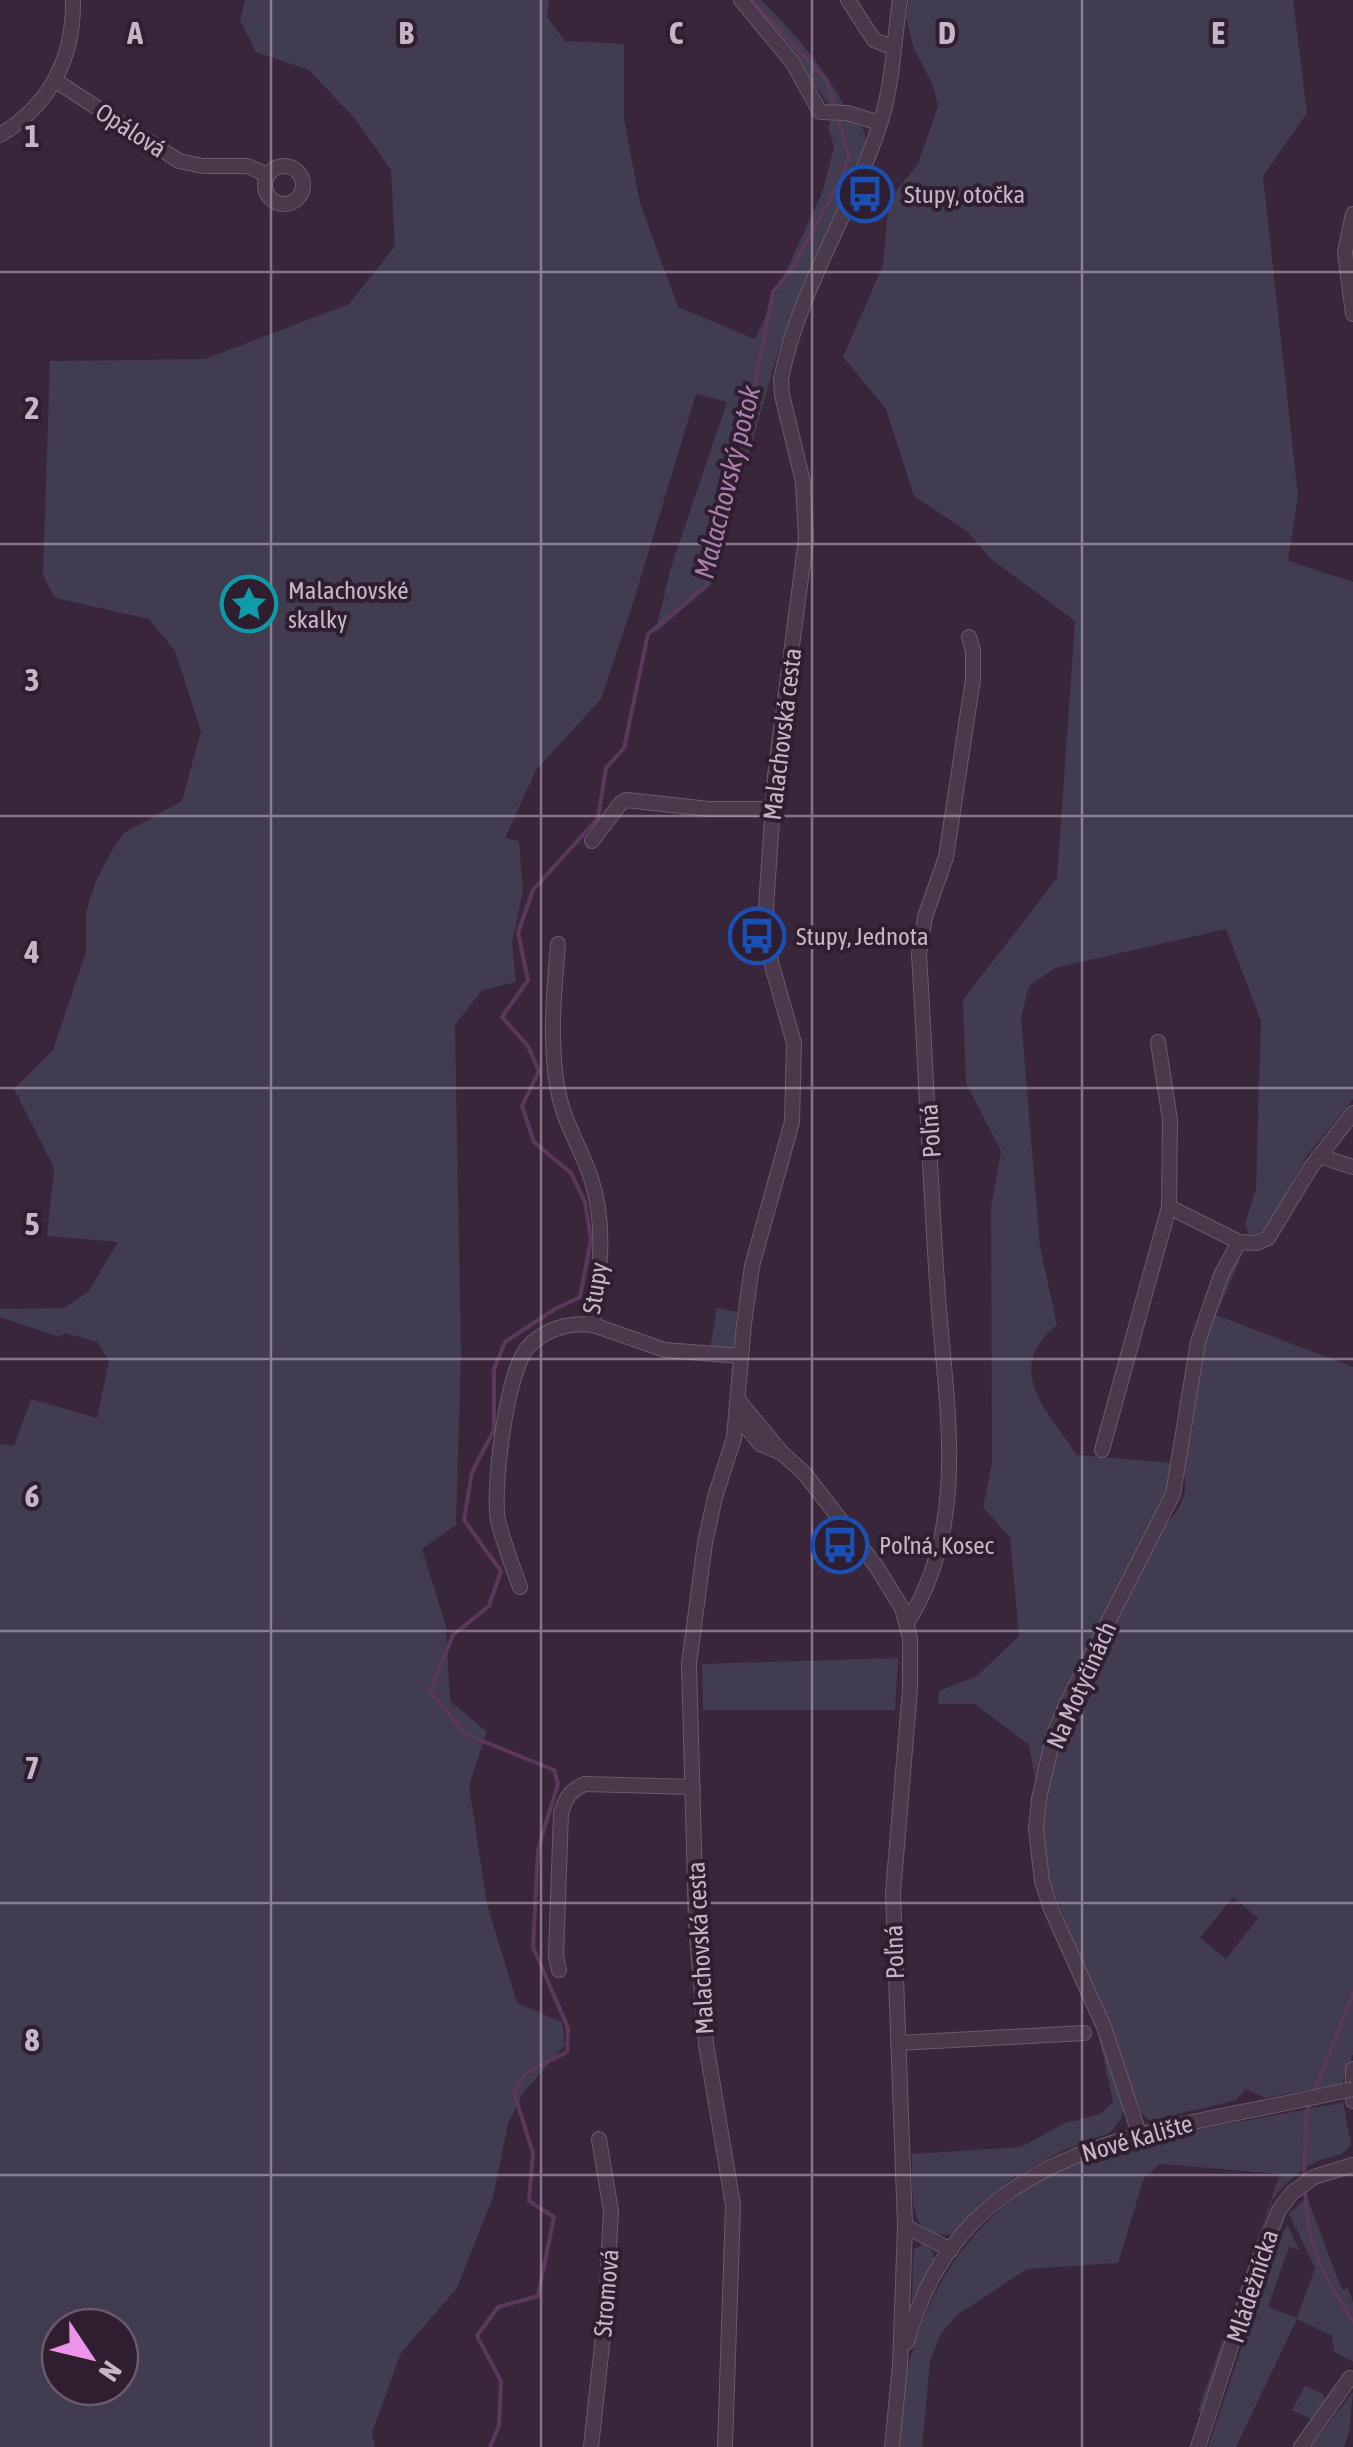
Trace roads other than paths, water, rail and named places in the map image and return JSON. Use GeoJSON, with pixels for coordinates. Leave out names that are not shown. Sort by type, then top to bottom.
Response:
{"type":"FeatureCollection","features":[{"type":"Feature","properties":{"kind":"street"},"geometry":{"type":"LineString","coordinates":[[0,134],[26,116],[56,82],[66,57],[72,0]]}},
{"type":"Feature","properties":{"kind":"street"},"geometry":{"type":"LineString","coordinates":[[740,0],[793,63],[820,112],[846,113],[880,124]]}},
{"type":"Feature","properties":{"kind":"street"},"geometry":{"type":"LineString","coordinates":[[848,0],[874,40],[894,48]]}},
{"type":"Feature","properties":{"kind":"street","name":"Malachovská cesta"},"geometry":{"type":"LineString","coordinates":[[725,2447],[734,2205],[706,2044],[696,1922],[689,1664],[693,1618],[715,1496],[745,1437],[738,1408],[752,1266],[788,1146],[794,1096],[794,1044],[767,938],[772,809],[806,540],[803,482],[781,379],[811,284],[848,208],[880,124],[900,0]]}},
{"type":"Feature","properties":{"kind":"street","name":"Opálová"},"geometry":{"type":"LineString","coordinates":[[56,82],[178,160],[203,166],[247,166],[268,175]]}},
{"type":"Feature","properties":{"kind":"street"},"geometry":{"type":"LineString","coordinates":[[1353,214],[1344,252],[1353,314]]}},
{"type":"Feature","properties":{"kind":"street","name":"Poľná"},"geometry":{"type":"LineString","coordinates":[[907,1623],[936,1564],[949,1472],[949,1406],[938,1298],[919,954],[925,916],[946,858],[973,679],[970,637]]}},
{"type":"Feature","properties":{"kind":"street"},"geometry":{"type":"LineString","coordinates":[[592,841],[626,800],[772,809]]}},
{"type":"Feature","properties":{"kind":"street","name":"Stupy"},"geometry":{"type":"LineString","coordinates":[[520,1586],[496,1506],[499,1458],[515,1371],[520,1356],[542,1335],[572,1324],[593,1325],[601,1229],[596,1196],[556,1085],[552,1008],[558,944]]}},
{"type":"Feature","properties":{"kind":"street"},"geometry":{"type":"LineString","coordinates":[[1102,1450],[1170,1206],[1170,1120],[1158,1042]]}},
{"type":"Feature","properties":{"kind":"street"},"geometry":{"type":"LineString","coordinates":[[1170,1206],[1238,1242],[1256,1244],[1268,1238],[1319,1156],[1353,1113]]}},
{"type":"Feature","properties":{"kind":"street"},"geometry":{"type":"LineString","coordinates":[[1319,1156],[1353,1168]]}},
{"type":"Feature","properties":{"kind":"street","name":"Na Motyčinách"},"geometry":{"type":"LineString","coordinates":[[1138,2133],[1104,2027],[1042,1881],[1037,1852],[1039,1799],[1054,1734],[1067,1703],[1173,1494],[1202,1328],[1221,1274],[1238,1242]]}},
{"type":"Feature","properties":{"kind":"street"},"geometry":{"type":"LineString","coordinates":[[593,1325],[665,1350],[742,1356]]}},
{"type":"Feature","properties":{"kind":"street","name":"Malachovská cesta"},"geometry":{"type":"LineString","coordinates":[[745,1437],[782,1452],[805,1474]]}},
{"type":"Feature","properties":{"kind":"street","name":"Poľná"},"geometry":{"type":"LineString","coordinates":[[805,1474],[894,1592],[907,1623],[911,1672],[893,1893],[905,2226],[900,2366],[892,2447]]}},
{"type":"Feature","properties":{"kind":"street"},"geometry":{"type":"LineString","coordinates":[[559,1970],[558,1904],[566,1798],[585,1784],[692,1787]]}},
{"type":"Feature","properties":{"kind":"street"},"geometry":{"type":"LineString","coordinates":[[898,2043],[1084,2033]]}},
{"type":"Feature","properties":{"kind":"street"},"geometry":{"type":"LineString","coordinates":[[1353,2069],[1353,2101]]}},
{"type":"Feature","properties":{"kind":"street","name":"Nové Kalište"},"geometry":{"type":"LineString","coordinates":[[900,2366],[926,2290],[951,2250],[1001,2196],[1036,2174],[1105,2142],[1138,2133],[1353,2089]]}},
{"type":"Feature","properties":{"kind":"street","name":"Stromová"},"geometry":{"type":"LineString","coordinates":[[591,2447],[612,2211],[599,2139]]}},
{"type":"Feature","properties":{"kind":"street","name":"Mládežnícka"},"geometry":{"type":"LineString","coordinates":[[1198,2447],[1271,2226],[1292,2193],[1314,2177],[1353,2166]]}},
{"type":"Feature","properties":{"kind":"street"},"geometry":{"type":"LineString","coordinates":[[905,2226],[951,2250]]}},
{"type":"Feature","properties":{"kind":"street"},"geometry":{"type":"LineString","coordinates":[[1301,2447],[1350,2378]]}},
{"type":"Feature","properties":{"kind":"waterway","name":"Malachovský potok"},"geometry":{"type":"LineString","coordinates":[[752,0],[827,81],[835,110]]}},
{"type":"Feature","properties":{"kind":"waterway","name":"Malachovský potok"},"geometry":{"type":"LineString","coordinates":[[490,2447],[499,2426],[501,2381],[477,2336],[498,2307],[538,2296],[554,2217],[529,2201],[533,2153],[514,2093],[527,2072],[567,2052],[568,2028],[533,1947],[538,1849],[558,1784],[554,1770],[465,1734],[430,1691],[453,1635],[489,1606],[501,1571],[464,1520],[472,1472],[494,1430],[494,1369],[505,1342],[580,1297],[591,1240],[585,1202],[571,1173],[534,1142],[522,1106],[539,1071],[528,1046],[502,1017],[528,980],[518,933],[533,890],[598,818],[606,768],[624,748],[648,634],[707,585],[746,428],[773,292],[793,267],[841,179],[849,155],[838,119]]}},
{"type":"Feature","properties":{"kind":"waterway"},"geometry":{"type":"LineString","coordinates":[[1314,2092],[1353,1994]]}},
{"type":"Feature","properties":{"kind":"waterway"},"geometry":{"type":"LineString","coordinates":[[1304,2180],[1306,2115],[1311,2101]]}},
{"type":"Feature","properties":{"kind":"waterway"},"geometry":{"type":"LineString","coordinates":[[1305,2190],[1309,2229],[1318,2260],[1353,2322]]}},
{"type":"Feature","properties":{"kind":"place","name":"Stupy, otočka"},"geometry":{"type":"Point","coordinates":[865,194]}},
{"type":"Feature","properties":{"kind":"place","name":"Malachovské skalky"},"geometry":{"type":"Point","coordinates":[249,604]}},
{"type":"Feature","properties":{"kind":"place","name":"Stupy, Jednota"},"geometry":{"type":"Point","coordinates":[757,936]}},
{"type":"Feature","properties":{"kind":"place","name":"Poľná, Kosec"},"geometry":{"type":"Point","coordinates":[840,1545]}}]}
